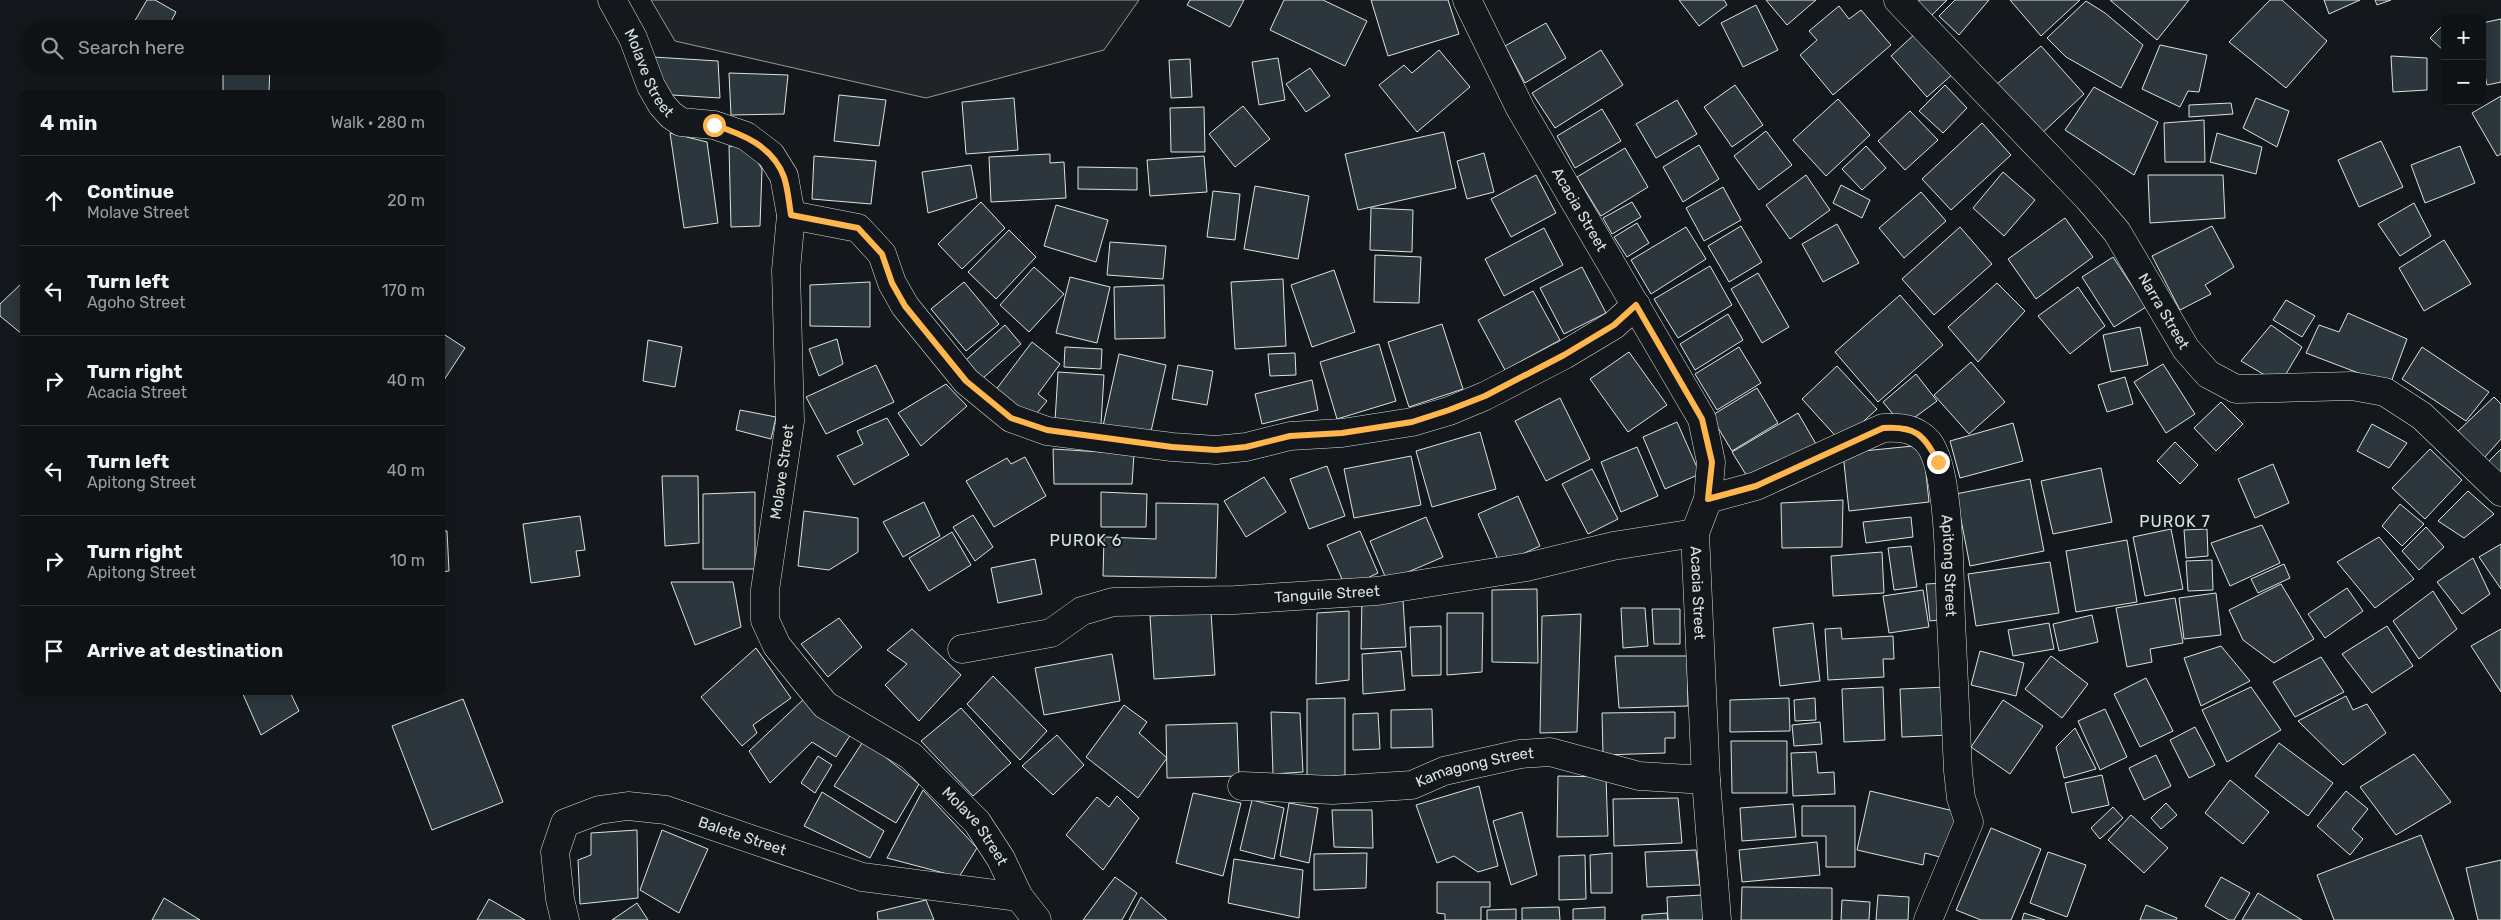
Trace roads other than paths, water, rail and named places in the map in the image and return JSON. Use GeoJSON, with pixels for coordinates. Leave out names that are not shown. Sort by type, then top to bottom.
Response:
{"type":"FeatureCollection","features":[{"type":"Feature","properties":{"kind":"street","name":"Molave Street"},"geometry":{"type":"LineString","coordinates":[[612,0],[633,38],[651,86],[662,105],[681,122],[714,125],[746,136],[771,155],[784,176],[791,215],[786,270],[790,421],[765,590],[765,620],[777,646],[824,704],[911,756],[977,822],[1001,859],[1019,897],[1038,920]]}},
{"type":"Feature","properties":{"kind":"street","name":"Acacia Street"},"geometry":{"type":"LineString","coordinates":[[1467,0],[1520,108],[1702,419],[1712,462],[1708,499],[1695,533],[1706,780],[1717,920]]}},
{"type":"Feature","properties":{"kind":"street","name":"Narra Street"},"geometry":{"type":"LineString","coordinates":[[1898,0],[2088,198],[2117,232],[2186,349],[2208,374],[2236,389],[2352,386],[2385,392],[2422,416],[2501,492]]}},
{"type":"Feature","properties":{"kind":"street"},"geometry":{"type":"LineString","coordinates":[[791,215],[858,228],[882,254],[892,283],[905,306],[966,381],[1011,418],[1047,430],[1172,447],[1216,450],[1246,447],[1290,436],[1351,432],[1412,422],[1485,396],[1564,355],[1614,325],[1636,305]]}},
{"type":"Feature","properties":{"kind":"street","name":"Apitong Street"},"geometry":{"type":"LineString","coordinates":[[1708,499],[1756,486],[1883,428],[1901,427],[1914,430],[1928,443],[1938,462],[1947,520],[1958,772],[1961,798],[1969,822],[1928,920]]}},
{"type":"Feature","properties":{"kind":"street","name":"Tanguile Street"},"geometry":{"type":"LineString","coordinates":[[962,649],[1051,633],[1082,611],[1113,602],[1235,600],[1377,591],[1527,567],[1613,546],[1695,533]]}},
{"type":"Feature","properties":{"kind":"street","name":"Kamagong Street"},"geometry":{"type":"LineString","coordinates":[[1242,786],[1333,790],[1412,785],[1444,771],[1520,754],[1550,752],[1639,776],[1706,780]]}},
{"type":"Feature","properties":{"kind":"street","name":"Balete Street"},"geometry":{"type":"LineString","coordinates":[[565,920],[560,899],[555,852],[565,823],[599,810],[628,806],[666,810],[862,876],[1019,897]]}},
{"type":"Feature","properties":{"kind":"district","name":"PUROK 7"},"geometry":{"type":"Point","coordinates":[2175,521]}},
{"type":"Feature","properties":{"kind":"district","name":"PUROK 6"},"geometry":{"type":"Point","coordinates":[1086,540]}}]}
